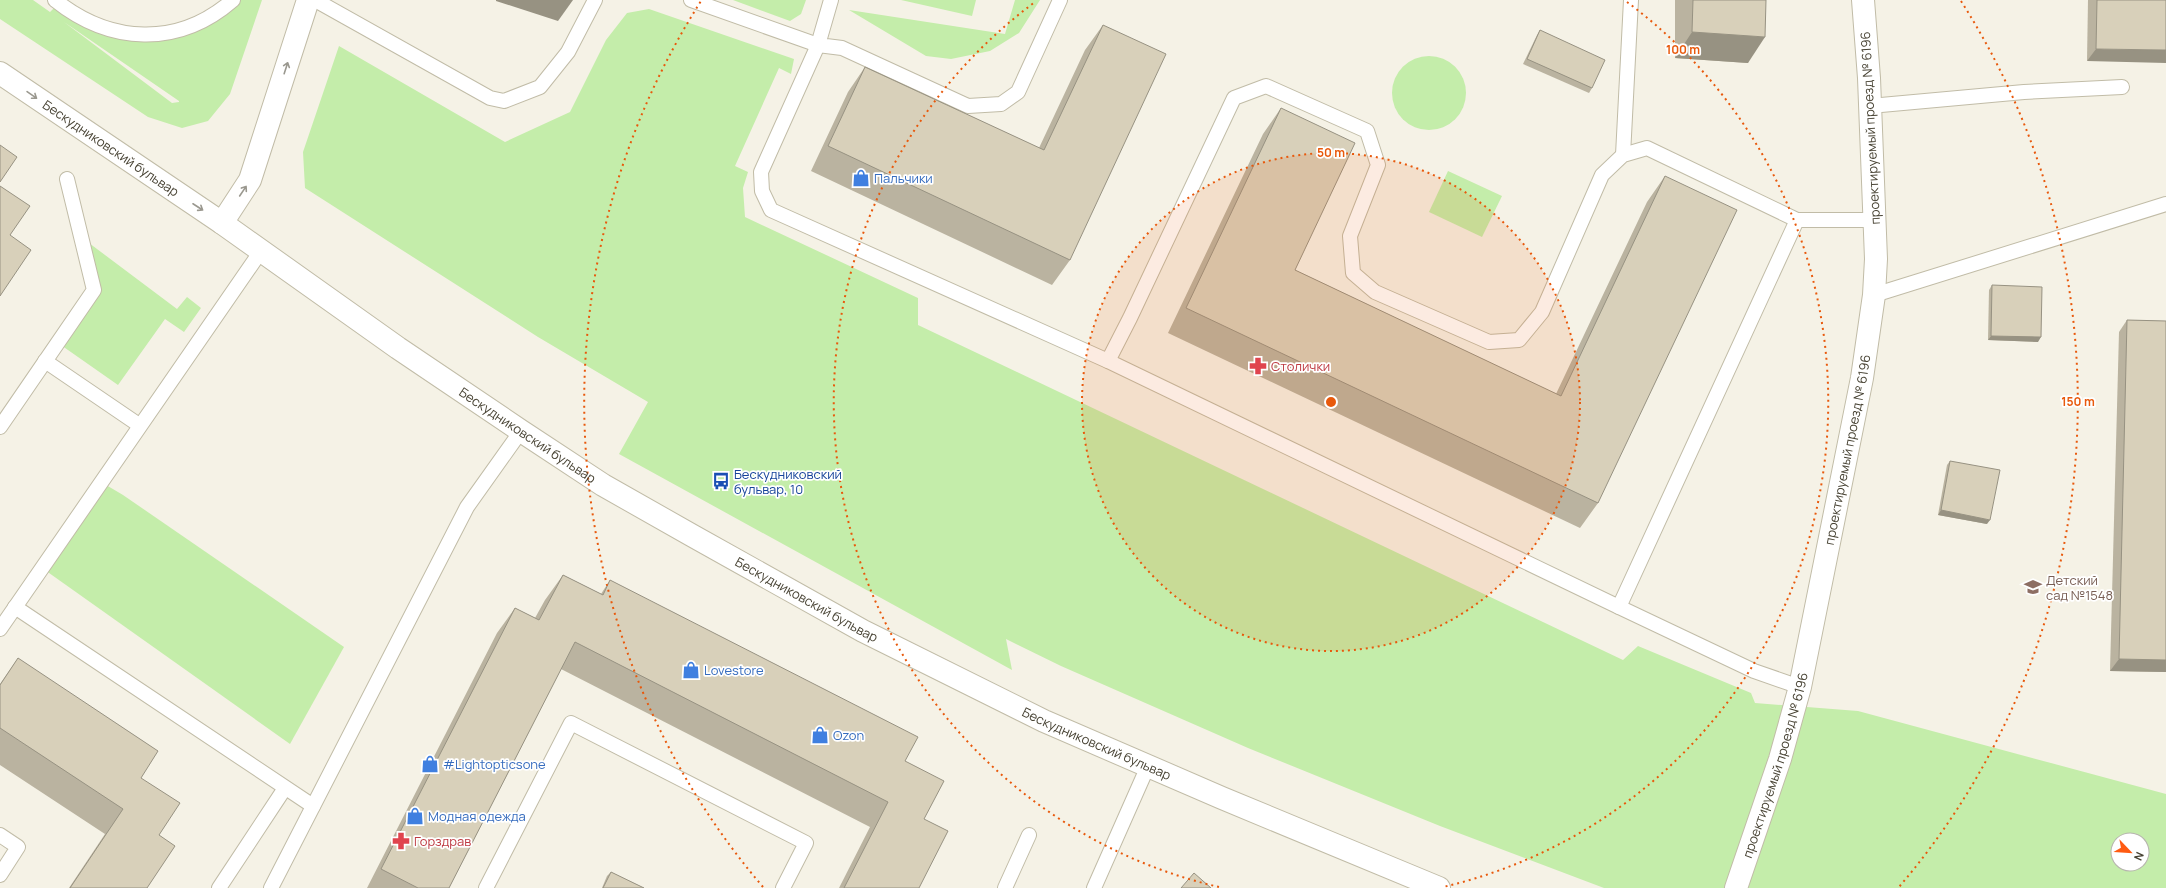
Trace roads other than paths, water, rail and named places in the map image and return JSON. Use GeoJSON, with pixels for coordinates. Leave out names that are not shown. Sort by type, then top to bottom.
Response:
{"type":"FeatureCollection","features":[{"type":"Feature","properties":{"kind":"street"},"geometry":{"type":"LineString","coordinates":[[222,223],[250,180],[308,0]]}},
{"type":"Feature","properties":{"kind":"street","name":"проектируемый проезд № 6196"},"geometry":{"type":"LineString","coordinates":[[1736,888],[1780,759],[1800,687],[1862,378],[1874,295],[1876,258],[1870,106],[1863,0]]}},
{"type":"Feature","properties":{"kind":"street","name":"Бескудниковский бульвар"},"geometry":{"type":"LineString","coordinates":[[0,73],[222,223],[398,348],[521,432],[603,485],[863,631],[1044,721],[1439,888]]}},
{"type":"Feature","properties":{"kind":"lane"},"geometry":{"type":"LineString","coordinates":[[55,0],[70,13],[91,24],[113,31],[136,35],[159,34],[182,29],[203,21],[233,0]]}},
{"type":"Feature","properties":{"kind":"lane"},"geometry":{"type":"LineString","coordinates":[[314,0],[490,98],[504,100],[540,87],[568,52],[595,0]]}},
{"type":"Feature","properties":{"kind":"lane"},"geometry":{"type":"LineString","coordinates":[[691,0],[818,44],[842,48],[968,106],[1001,104],[1018,92],[1060,0]]}},
{"type":"Feature","properties":{"kind":"lane"},"geometry":{"type":"LineString","coordinates":[[831,0],[818,44],[761,172],[762,191],[771,210],[1108,361],[1754,671],[1800,687]]}},
{"type":"Feature","properties":{"kind":"lane"},"geometry":{"type":"LineString","coordinates":[[1623,155],[1631,0]]}},
{"type":"Feature","properties":{"kind":"lane"},"geometry":{"type":"LineString","coordinates":[[1108,361],[1130,318],[1234,98],[1266,86],[1367,131],[1378,165],[1350,236],[1354,273],[1375,292],[1489,342],[1519,340],[1542,312],[1602,175],[1623,155],[1647,148],[1797,220],[1874,220]]}},
{"type":"Feature","properties":{"kind":"lane"},"geometry":{"type":"LineString","coordinates":[[1870,106],[2024,92],[2122,87]]}},
{"type":"Feature","properties":{"kind":"lane"},"geometry":{"type":"LineString","coordinates":[[0,427],[94,290],[67,179]]}},
{"type":"Feature","properties":{"kind":"lane"},"geometry":{"type":"LineString","coordinates":[[1874,295],[2166,204]]}},
{"type":"Feature","properties":{"kind":"lane"},"geometry":{"type":"LineString","coordinates":[[1619,607],[1797,220]]}},
{"type":"Feature","properties":{"kind":"lane"},"geometry":{"type":"LineString","coordinates":[[0,629],[261,251]]}},
{"type":"Feature","properties":{"kind":"lane"},"geometry":{"type":"LineString","coordinates":[[45,361],[140,425]]}},
{"type":"Feature","properties":{"kind":"lane"},"geometry":{"type":"LineString","coordinates":[[271,888],[467,507],[521,432]]}},
{"type":"Feature","properties":{"kind":"lane"},"geometry":{"type":"LineString","coordinates":[[15,607],[313,806]]}},
{"type":"Feature","properties":{"kind":"lane"},"geometry":{"type":"LineString","coordinates":[[486,888],[571,723],[806,843],[783,888]]}},
{"type":"Feature","properties":{"kind":"lane"},"geometry":{"type":"LineString","coordinates":[[1094,888],[1148,766]]}},
{"type":"Feature","properties":{"kind":"lane"},"geometry":{"type":"LineString","coordinates":[[219,888],[285,788]]}},
{"type":"Feature","properties":{"kind":"lane"},"geometry":{"type":"LineString","coordinates":[[1005,888],[1029,834]]}},
{"type":"Feature","properties":{"kind":"lane"},"geometry":{"type":"LineString","coordinates":[[0,835],[18,847],[0,875]]}},
{"type":"Feature","properties":{"kind":"place","name":"Пальчики"},"geometry":{"type":"Point","coordinates":[861,178]}},
{"type":"Feature","properties":{"kind":"place","name":"Столички"},"geometry":{"type":"Point","coordinates":[1258,366]}},
{"type":"Feature","properties":{"kind":"place","name":"Бескудниковский бульвар, 10"},"geometry":{"type":"Point","coordinates":[721,481]}},
{"type":"Feature","properties":{"kind":"place","name":"Детский сад №1548"},"geometry":{"type":"Point","coordinates":[2033,587]}},
{"type":"Feature","properties":{"kind":"place","name":"Lovestore"},"geometry":{"type":"Point","coordinates":[691,670]}},
{"type":"Feature","properties":{"kind":"place","name":"Ozon"},"geometry":{"type":"Point","coordinates":[820,735]}},
{"type":"Feature","properties":{"kind":"place","name":"#Lightopticsone"},"geometry":{"type":"Point","coordinates":[430,764]}},
{"type":"Feature","properties":{"kind":"place","name":"Модная одежда"},"geometry":{"type":"Point","coordinates":[415,816]}},
{"type":"Feature","properties":{"kind":"place","name":"Горздрав"},"geometry":{"type":"Point","coordinates":[401,841]}}]}
